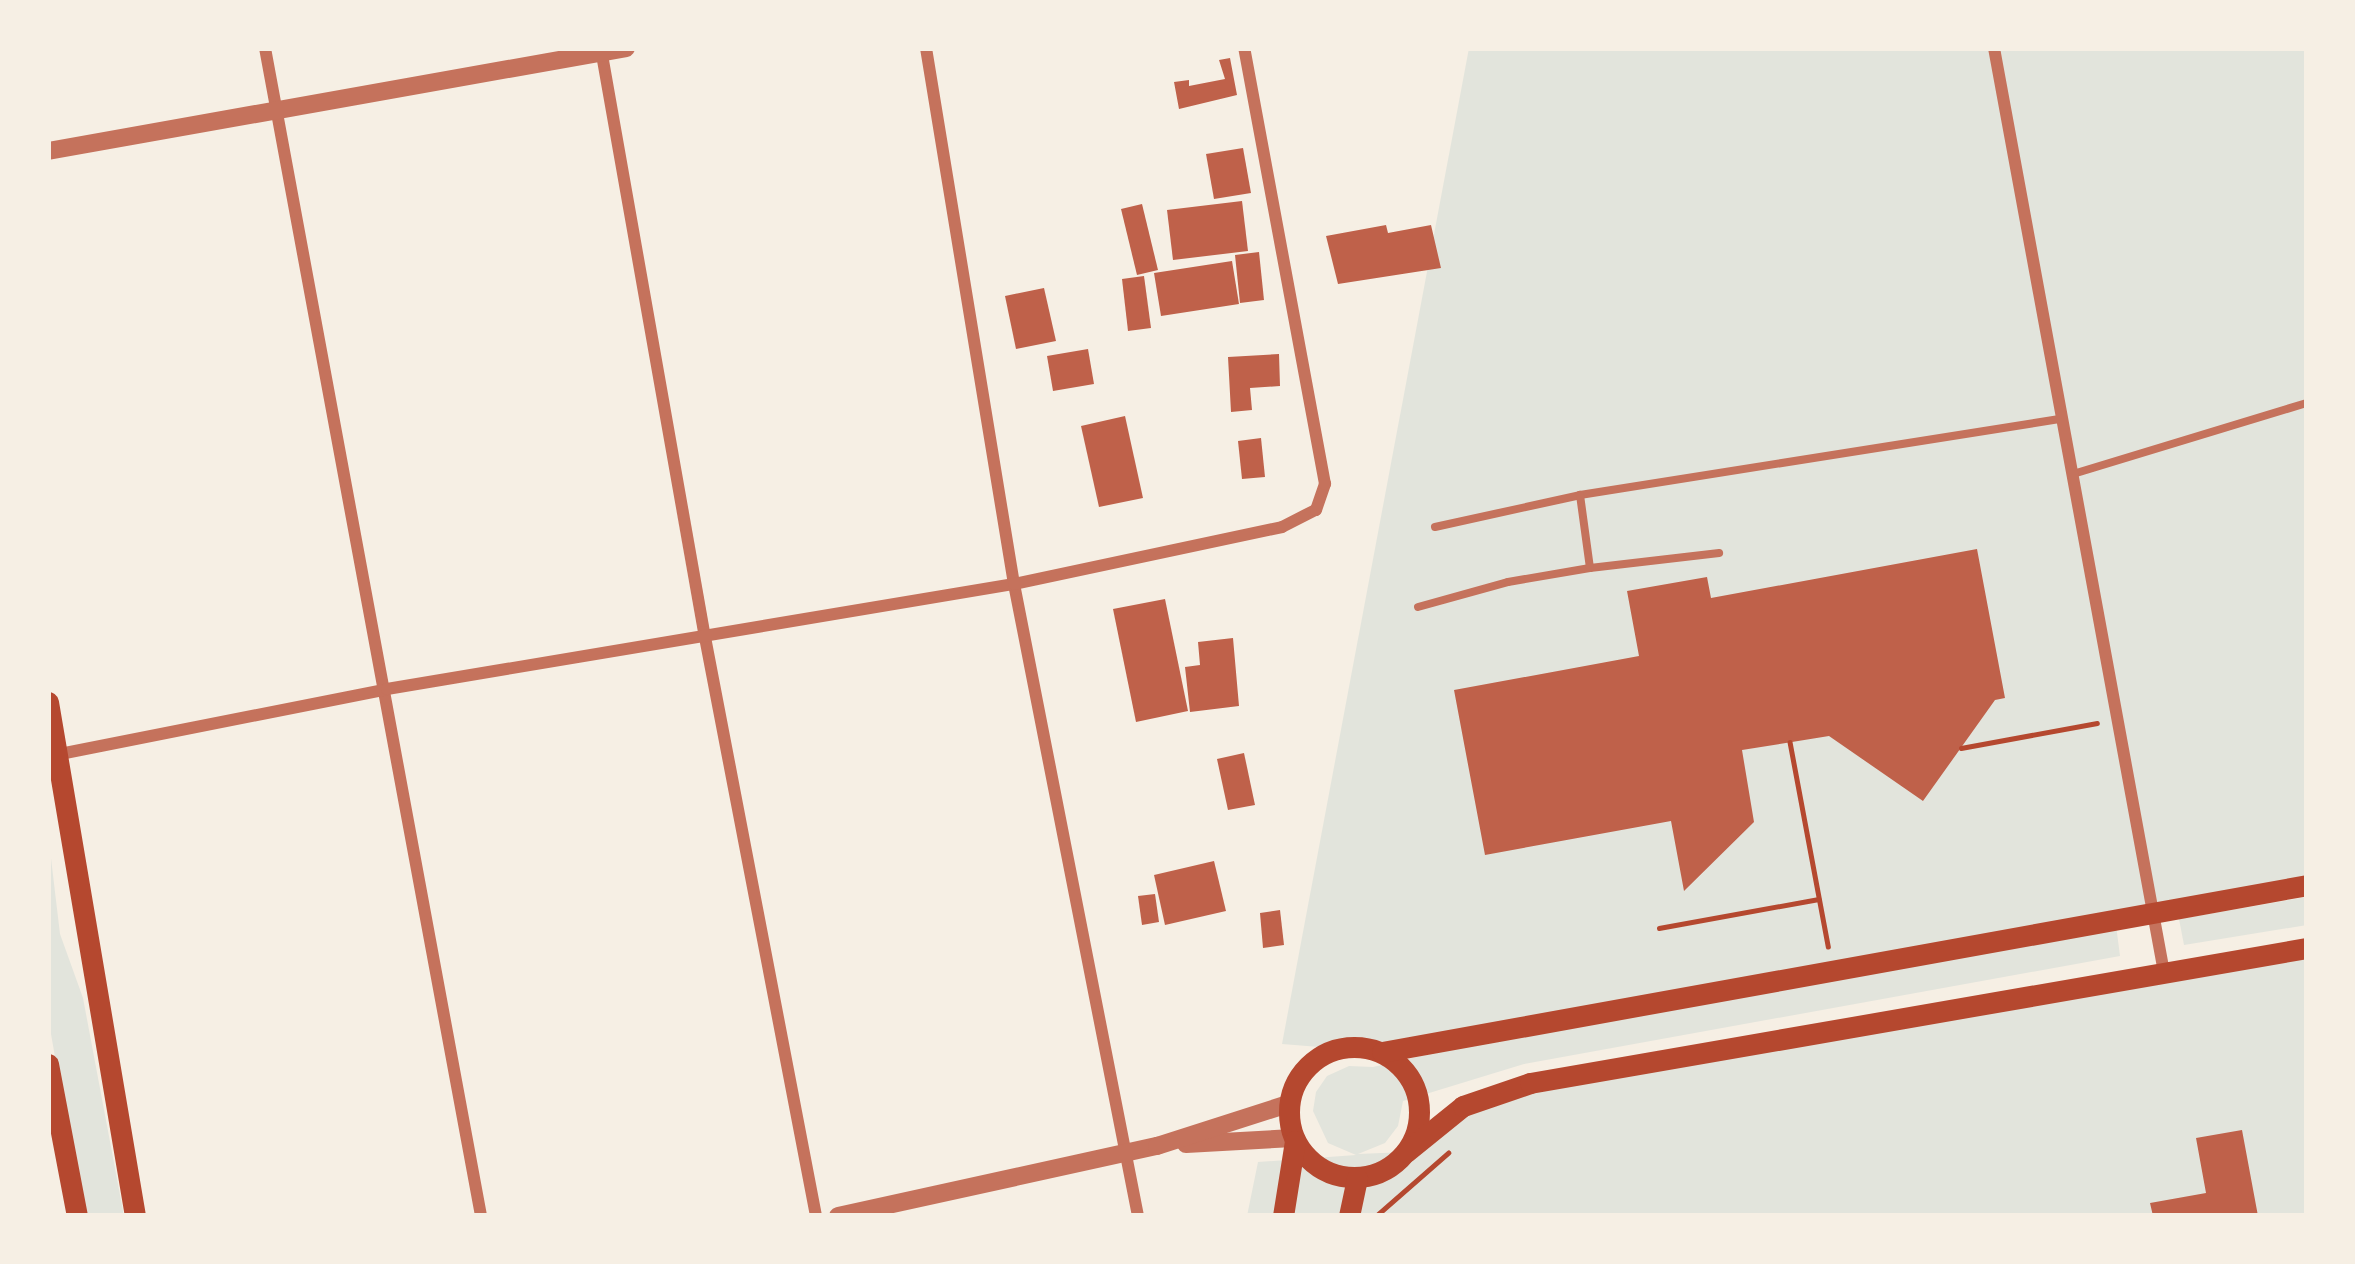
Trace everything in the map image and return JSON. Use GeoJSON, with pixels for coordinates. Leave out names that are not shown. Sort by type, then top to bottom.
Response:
{"type":"FeatureCollection","features":[{"type":"Feature","properties":{"kind":"main road"},"geometry":{"type":"LineString","coordinates":[[48,702],[53,756],[135,1216]]}},
{"type":"Feature","properties":{"kind":"main road"},"geometry":{"type":"LineString","coordinates":[[1283,1216],[1294,1140],[1288,1104],[1296,1081],[1312,1062],[1333,1050],[1357,1046],[1382,1052],[2307,885]]}},
{"type":"Feature","properties":{"kind":"main road"},"geometry":{"type":"LineString","coordinates":[[1294,1140],[1310,1162],[1332,1174],[1357,1178],[1385,1171],[1463,1106],[1530,1084],[2307,949]]}},
{"type":"Feature","properties":{"kind":"main road"},"geometry":{"type":"LineString","coordinates":[[1382,1052],[1414,1085],[1417,1131],[1406,1152]]}},
{"type":"Feature","properties":{"kind":"main road"},"geometry":{"type":"LineString","coordinates":[[48,1064],[77,1216]]}},
{"type":"Feature","properties":{"kind":"main road"},"geometry":{"type":"LineString","coordinates":[[1349,1216],[1357,1178]]}},
{"type":"Feature","properties":{"kind":"street"},"geometry":{"type":"LineString","coordinates":[[265,48],[481,1216]]}},
{"type":"Feature","properties":{"kind":"street"},"geometry":{"type":"LineString","coordinates":[[48,151],[626,48]]}},
{"type":"Feature","properties":{"kind":"street"},"geometry":{"type":"LineString","coordinates":[[926,48],[1014,584],[1138,1216]]}},
{"type":"Feature","properties":{"kind":"street"},"geometry":{"type":"LineString","coordinates":[[53,756],[704,632],[1014,584],[1282,526],[1316,510],[1325,484],[1244,48]]}},
{"type":"Feature","properties":{"kind":"street"},"geometry":{"type":"LineString","coordinates":[[1994,48],[2164,973]]}},
{"type":"Feature","properties":{"kind":"street"},"geometry":{"type":"LineString","coordinates":[[601,50],[704,632],[816,1216]]}},
{"type":"Feature","properties":{"kind":"street"},"geometry":{"type":"LineString","coordinates":[[838,1216],[1157,1146],[1288,1104]]}},
{"type":"Feature","properties":{"kind":"street"},"geometry":{"type":"LineString","coordinates":[[1157,1146],[1294,1140]]}},
{"type":"Feature","properties":{"kind":"lane"},"geometry":{"type":"LineString","coordinates":[[2071,475],[2307,403]]}},
{"type":"Feature","properties":{"kind":"lane"},"geometry":{"type":"LineString","coordinates":[[1435,527],[1580,496],[2061,419]]}},
{"type":"Feature","properties":{"kind":"lane"},"geometry":{"type":"LineString","coordinates":[[1580,496],[1590,568]]}},
{"type":"Feature","properties":{"kind":"lane"},"geometry":{"type":"LineString","coordinates":[[1418,607],[1508,582],[1719,553]]}},
{"type":"Feature","properties":{"kind":"path"},"geometry":{"type":"LineString","coordinates":[[1960,748],[2116,719]]}},
{"type":"Feature","properties":{"kind":"path"},"geometry":{"type":"LineString","coordinates":[[1790,742],[1832,970]]}},
{"type":"Feature","properties":{"kind":"path"},"geometry":{"type":"LineString","coordinates":[[1659,928],[1820,898]]}},
{"type":"Feature","properties":{"kind":"shaded area"},"geometry":{"type":"Polygon","coordinates":[[[1469,48],[2307,48],[2307,885],[1382,1052],[1282,1044],[1469,48]]]}},
{"type":"Feature","properties":{"kind":"shaded area"},"geometry":{"type":"Polygon","coordinates":[[[48,833],[60,934],[83,998],[124,1216],[83,1216],[48,1017],[48,833]]]}},
{"type":"Feature","properties":{"kind":"shaded area"},"geometry":{"type":"Polygon","coordinates":[[[2307,897],[2307,925],[2184,945],[2179,919],[2307,897]]]}},
{"type":"Feature","properties":{"kind":"shaded area"},"geometry":{"type":"Polygon","coordinates":[[[2116,925],[2120,956],[1524,1064],[1403,1101],[1398,1126],[1385,1143],[1358,1154],[1406,1152],[1463,1106],[2307,949],[2307,1216],[1247,1216],[1258,1162],[1356,1155],[1328,1143],[1313,1111],[1316,1092],[1327,1076],[1349,1066],[1373,1067],[1574,1021],[2116,925]]]}},
{"type":"Feature","properties":{"kind":"building"},"geometry":{"type":"Polygon","coordinates":[[[1230,58],[1237,95],[1179,109],[1174,82],[1189,80],[1189,86],[1225,79],[1219,60],[1230,58]]]}},
{"type":"Feature","properties":{"kind":"building"},"geometry":{"type":"Polygon","coordinates":[[[1243,148],[1251,193],[1214,199],[1206,154],[1243,148]]]}},
{"type":"Feature","properties":{"kind":"building"},"geometry":{"type":"Polygon","coordinates":[[[1242,201],[1248,251],[1173,260],[1167,210],[1242,201]]]}},
{"type":"Feature","properties":{"kind":"building"},"geometry":{"type":"Polygon","coordinates":[[[1142,204],[1158,270],[1137,275],[1121,209],[1142,204]]]}},
{"type":"Feature","properties":{"kind":"building"},"geometry":{"type":"Polygon","coordinates":[[[1386,225],[1388,233],[1431,225],[1441,268],[1338,284],[1326,236],[1386,225]]]}},
{"type":"Feature","properties":{"kind":"building"},"geometry":{"type":"Polygon","coordinates":[[[1259,252],[1264,300],[1240,303],[1235,255],[1259,252]]]}},
{"type":"Feature","properties":{"kind":"building"},"geometry":{"type":"Polygon","coordinates":[[[1232,261],[1239,304],[1161,316],[1154,273],[1232,261]]]}},
{"type":"Feature","properties":{"kind":"building"},"geometry":{"type":"Polygon","coordinates":[[[1144,276],[1151,328],[1128,331],[1122,279],[1144,276]]]}},
{"type":"Feature","properties":{"kind":"building"},"geometry":{"type":"Polygon","coordinates":[[[1044,288],[1056,341],[1016,349],[1005,296],[1044,288]]]}},
{"type":"Feature","properties":{"kind":"building"},"geometry":{"type":"Polygon","coordinates":[[[1088,349],[1094,384],[1053,391],[1047,356],[1088,349]]]}},
{"type":"Feature","properties":{"kind":"building"},"geometry":{"type":"Polygon","coordinates":[[[1279,354],[1280,386],[1250,388],[1252,410],[1231,412],[1228,357],[1279,354]]]}},
{"type":"Feature","properties":{"kind":"building"},"geometry":{"type":"Polygon","coordinates":[[[1125,416],[1143,498],[1099,507],[1081,426],[1125,416]]]}},
{"type":"Feature","properties":{"kind":"building"},"geometry":{"type":"Polygon","coordinates":[[[1261,438],[1265,477],[1242,479],[1238,441],[1261,438]]]}},
{"type":"Feature","properties":{"kind":"building"},"geometry":{"type":"Polygon","coordinates":[[[1977,549],[2005,698],[1995,700],[1923,801],[1829,736],[1742,750],[1754,822],[1684,891],[1671,821],[1485,855],[1454,690],[1639,656],[1627,591],[1707,577],[1711,598],[1977,549]]]}},
{"type":"Feature","properties":{"kind":"building"},"geometry":{"type":"Polygon","coordinates":[[[1165,599],[1188,711],[1136,722],[1113,609],[1165,599]]]}},
{"type":"Feature","properties":{"kind":"building"},"geometry":{"type":"Polygon","coordinates":[[[1233,638],[1239,706],[1190,712],[1185,667],[1200,665],[1198,642],[1233,638]]]}},
{"type":"Feature","properties":{"kind":"building"},"geometry":{"type":"Polygon","coordinates":[[[1244,753],[1255,805],[1228,810],[1217,759],[1244,753]]]}},
{"type":"Feature","properties":{"kind":"building"},"geometry":{"type":"Polygon","coordinates":[[[1214,861],[1226,911],[1165,925],[1154,875],[1214,861]]]}},
{"type":"Feature","properties":{"kind":"building"},"geometry":{"type":"Polygon","coordinates":[[[1155,894],[1159,922],[1142,925],[1138,896],[1155,894]]]}},
{"type":"Feature","properties":{"kind":"building"},"geometry":{"type":"Polygon","coordinates":[[[1280,910],[1284,945],[1263,948],[1260,913],[1280,910]]]}},
{"type":"Feature","properties":{"kind":"building"},"geometry":{"type":"Polygon","coordinates":[[[2242,1130],[2258,1216],[2153,1216],[2150,1203],[2206,1193],[2196,1138],[2242,1130]]]}}]}
